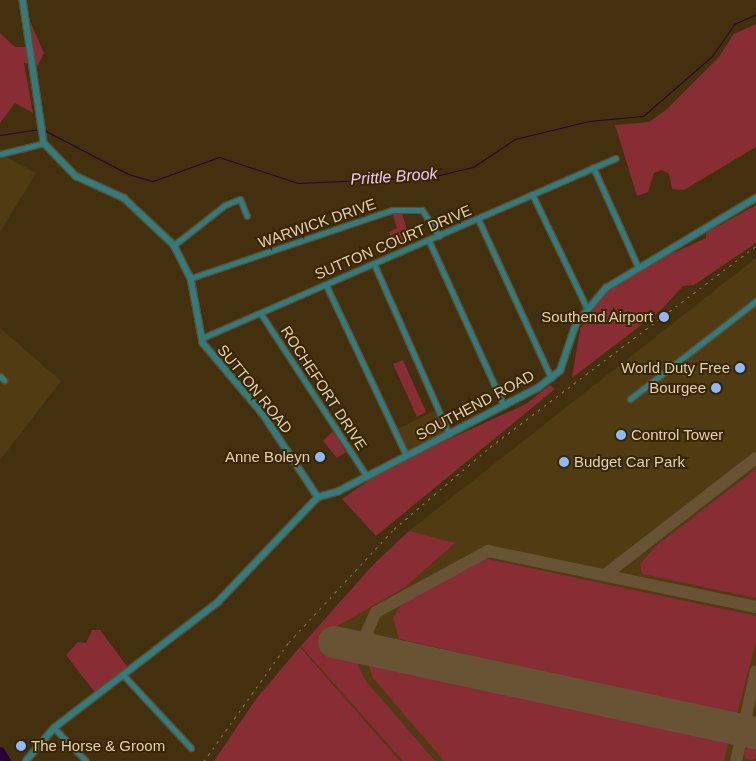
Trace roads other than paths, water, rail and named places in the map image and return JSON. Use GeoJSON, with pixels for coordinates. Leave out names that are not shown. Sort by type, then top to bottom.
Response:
{"type":"FeatureCollection","features":[{"type":"Feature","properties":{"kind":"street"},"geometry":{"type":"LineString","coordinates":[[0,154],[44,143],[23,0]]}},
{"type":"Feature","properties":{"kind":"street","name":"SUTTON ROAD"},"geometry":{"type":"LineString","coordinates":[[44,143],[76,176],[124,198],[174,245],[191,278],[202,338],[215,360],[263,414],[318,497]]}},
{"type":"Feature","properties":{"kind":"street","name":"SUTTON COURT DRIVE"},"geometry":{"type":"LineString","coordinates":[[202,338],[478,220],[614,158]]}},
{"type":"Feature","properties":{"kind":"street"},"geometry":{"type":"LineString","coordinates":[[593,167],[638,267]]}},
{"type":"Feature","properties":{"kind":"street"},"geometry":{"type":"LineString","coordinates":[[532,194],[586,306],[638,267],[756,198]]}},
{"type":"Feature","properties":{"kind":"street"},"geometry":{"type":"LineString","coordinates":[[174,245],[224,205],[240,199],[247,216]]}},
{"type":"Feature","properties":{"kind":"street","name":"WARWICK DRIVE"},"geometry":{"type":"LineString","coordinates":[[191,278],[392,210],[422,210],[439,236]]}},
{"type":"Feature","properties":{"kind":"street"},"geometry":{"type":"LineString","coordinates":[[478,220],[551,378]]}},
{"type":"Feature","properties":{"kind":"street"},"geometry":{"type":"LineString","coordinates":[[429,241],[504,406]]}},
{"type":"Feature","properties":{"kind":"street"},"geometry":{"type":"LineString","coordinates":[[374,264],[450,434]]}},
{"type":"Feature","properties":{"kind":"street"},"geometry":{"type":"LineString","coordinates":[[326,285],[406,455]]}},
{"type":"Feature","properties":{"kind":"street"},"geometry":{"type":"LineString","coordinates":[[630,400],[756,301]]}},
{"type":"Feature","properties":{"kind":"street","name":"SOUTHEND ROAD"},"geometry":{"type":"LineString","coordinates":[[318,497],[337,492],[366,475],[504,406],[551,378],[565,363],[586,306]]}},
{"type":"Feature","properties":{"kind":"street","name":"ROCHEFORT DRIVE"},"geometry":{"type":"LineString","coordinates":[[261,314],[366,475]]}},
{"type":"Feature","properties":{"kind":"street"},"geometry":{"type":"LineString","coordinates":[[26,761],[54,728],[125,678],[254,569],[318,497]]}},
{"type":"Feature","properties":{"kind":"street"},"geometry":{"type":"LineString","coordinates":[[125,678],[191,748]]}},
{"type":"Feature","properties":{"kind":"street"},"geometry":{"type":"LineString","coordinates":[[54,728],[86,761]]}},
{"type":"Feature","properties":{"kind":"waterway","name":"Prittle Brook"},"geometry":{"type":"LineString","coordinates":[[44,130],[128,174],[153,181],[219,157],[298,183],[431,177],[473,167],[515,139],[589,121],[643,116],[712,56],[734,24],[756,14]]}},
{"type":"Feature","properties":{"kind":"waterway","name":"Prittle Brook"},"geometry":{"type":"LineString","coordinates":[[0,135],[40,129]]}},
{"type":"Feature","properties":{"kind":"waterway"},"geometry":{"type":"LineString","coordinates":[[0,751],[6,761]]}},
{"type":"Feature","properties":{"kind":"railway"},"geometry":{"type":"LineString","coordinates":[[204,761],[289,642],[394,529],[490,447],[756,246]]}},
{"type":"Feature","properties":{"kind":"place","name":"Southend Airport"},"geometry":{"type":"Point","coordinates":[664,317]}},
{"type":"Feature","properties":{"kind":"place","name":"World Duty Free"},"geometry":{"type":"Point","coordinates":[740,368]}},
{"type":"Feature","properties":{"kind":"place","name":"Bourgee"},"geometry":{"type":"Point","coordinates":[716,388]}},
{"type":"Feature","properties":{"kind":"place","name":"Control Tower"},"geometry":{"type":"Point","coordinates":[621,435]}},
{"type":"Feature","properties":{"kind":"place","name":"Anne Boleyn"},"geometry":{"type":"Point","coordinates":[320,457]}},
{"type":"Feature","properties":{"kind":"place","name":"Budget Car Park"},"geometry":{"type":"Point","coordinates":[564,462]}},
{"type":"Feature","properties":{"kind":"place","name":"The Horse & Groom"},"geometry":{"type":"Point","coordinates":[21,746]}}]}
